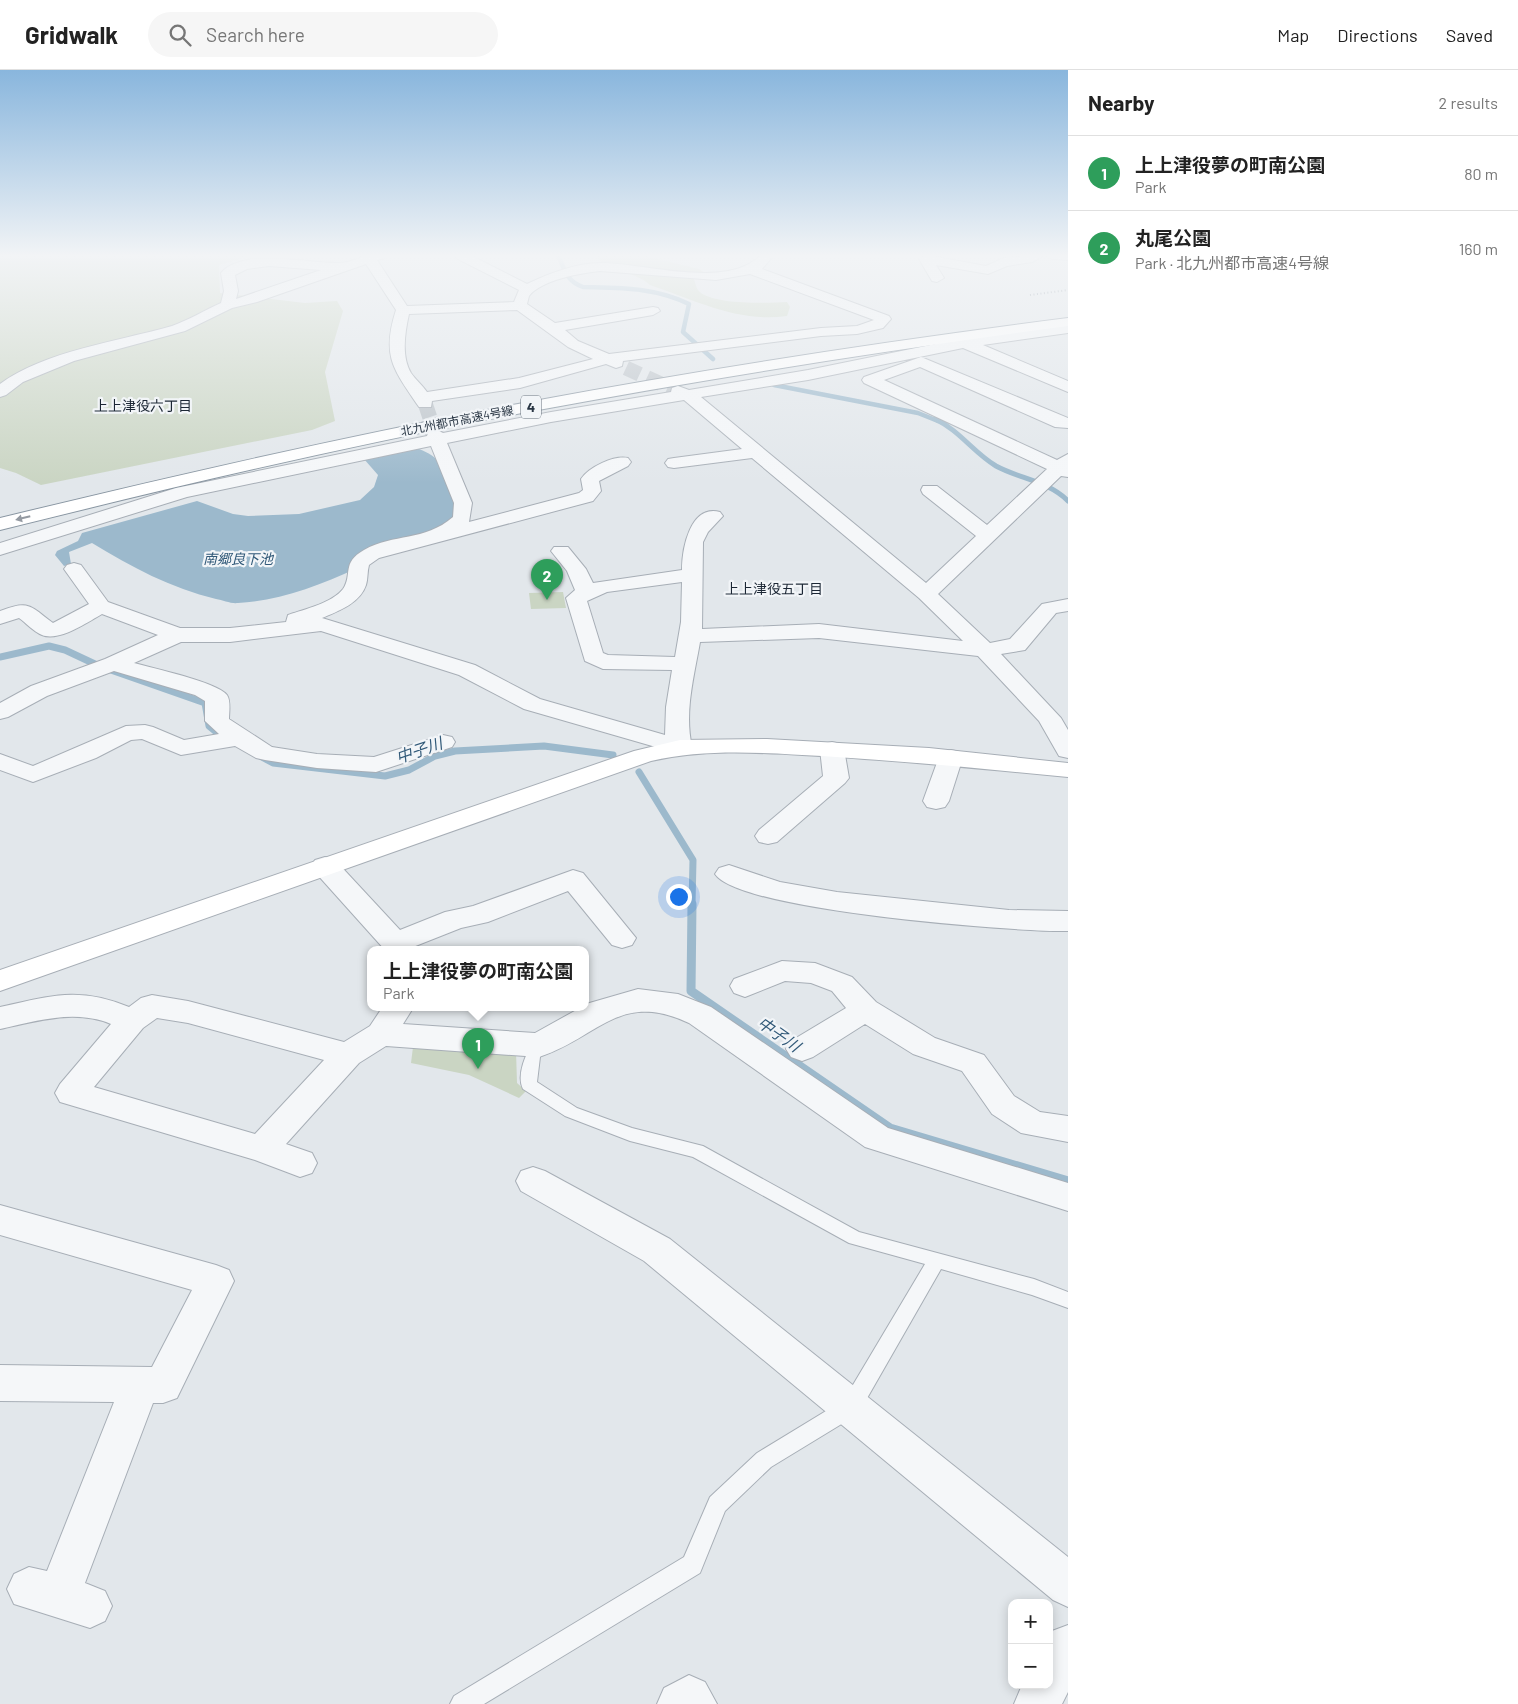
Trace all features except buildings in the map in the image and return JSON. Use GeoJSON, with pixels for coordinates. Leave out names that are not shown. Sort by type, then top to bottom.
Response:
{"type":"FeatureCollection","features":[{"type":"Feature","properties":{"kind":"main road","name":"北九州都市高速4号線"},"geometry":{"type":"LineString","coordinates":[[0,511],[293,444],[526,398],[823,348],[944,331]]}},
{"type":"Feature","properties":{"kind":"main road","name":"北九州都市高速4号線"},"geometry":{"type":"LineString","coordinates":[[0,524],[198,476],[530,407],[761,367],[1005,331]]}},
{"type":"Feature","properties":{"kind":"main road"},"geometry":{"type":"LineString","coordinates":[[0,981],[643,756],[680,747],[767,746],[832,749],[951,757],[1068,770]]}},
{"type":"Feature","properties":{"kind":"street"},"geometry":{"type":"LineString","coordinates":[[0,392],[17,379],[69,358],[168,331]]}},
{"type":"Feature","properties":{"kind":"street"},"geometry":{"type":"LineString","coordinates":[[397,331],[400,368],[424,400],[520,383],[609,359],[702,346],[834,331]]}},
{"type":"Feature","properties":{"kind":"street"},"geometry":{"type":"LineString","coordinates":[[557,331],[573,344],[626,368]]}},
{"type":"Feature","properties":{"kind":"street"},"geometry":{"type":"LineString","coordinates":[[0,549],[183,492],[436,436],[680,392],[808,375],[965,343],[1049,331]]}},
{"type":"Feature","properties":{"kind":"street"},"geometry":{"type":"LineString","coordinates":[[1025,334],[1060,348]]}},
{"type":"Feature","properties":{"kind":"street"},"geometry":{"type":"LineString","coordinates":[[965,343],[1068,387]]}},
{"type":"Feature","properties":{"kind":"street"},"geometry":{"type":"LineString","coordinates":[[944,347],[951,352],[870,380],[1060,455]]}},
{"type":"Feature","properties":{"kind":"street"},"geometry":{"type":"LineString","coordinates":[[922,362],[1060,455]]}},
{"type":"Feature","properties":{"kind":"street"},"geometry":{"type":"LineString","coordinates":[[680,392],[756,452],[926,594],[985,650],[1059,713],[1068,751]]}},
{"type":"Feature","properties":{"kind":"street"},"geometry":{"type":"LineString","coordinates":[[436,436],[463,503],[462,519],[442,535]]}},
{"type":"Feature","properties":{"kind":"street"},"geometry":{"type":"LineString","coordinates":[[674,463],[756,452]]}},
{"type":"Feature","properties":{"kind":"street"},"geometry":{"type":"LineString","coordinates":[[926,594],[989,536],[1060,455]]}},
{"type":"Feature","properties":{"kind":"street"},"geometry":{"type":"LineString","coordinates":[[269,631],[325,609],[347,597],[356,585],[356,569],[364,559],[384,550],[586,497],[592,491],[590,479],[601,471],[622,462]]}},
{"type":"Feature","properties":{"kind":"street"},"geometry":{"type":"LineString","coordinates":[[930,490],[989,536]]}},
{"type":"Feature","properties":{"kind":"street"},"geometry":{"type":"LineString","coordinates":[[680,747],[676,733],[684,664],[690,636],[692,539],[713,516]]}},
{"type":"Feature","properties":{"kind":"street"},"geometry":{"type":"LineString","coordinates":[[561,551],[576,569],[586,593]]}},
{"type":"Feature","properties":{"kind":"street"},"geometry":{"type":"LineString","coordinates":[[74,569],[101,606],[177,635],[230,635],[322,624],[467,670],[532,704],[680,747]]}},
{"type":"Feature","properties":{"kind":"street"},"geometry":{"type":"LineString","coordinates":[[684,664],[603,662],[593,656],[576,598],[602,586],[692,575]]}},
{"type":"Feature","properties":{"kind":"street"},"geometry":{"type":"LineString","coordinates":[[690,636],[819,632],[985,650],[1017,645],[1049,608],[1068,605]]}},
{"type":"Feature","properties":{"kind":"street"},"geometry":{"type":"LineString","coordinates":[[0,618],[22,610],[49,630],[62,627],[101,606]]}},
{"type":"Feature","properties":{"kind":"street"},"geometry":{"type":"LineString","coordinates":[[0,712],[39,691],[113,664],[177,635]]}},
{"type":"Feature","properties":{"kind":"street"},"geometry":{"type":"LineString","coordinates":[[113,664],[203,690],[217,698],[217,721],[239,738],[265,753],[317,761],[376,765],[444,742]]}},
{"type":"Feature","properties":{"kind":"street"},"geometry":{"type":"LineString","coordinates":[[0,761],[33,775],[87,753],[126,733],[145,732],[181,748],[239,738]]}},
{"type":"Feature","properties":{"kind":"street"},"geometry":{"type":"LineString","coordinates":[[768,836],[836,778],[832,749]]}},
{"type":"Feature","properties":{"kind":"street"},"geometry":{"type":"LineString","coordinates":[[936,801],[951,757]]}},
{"type":"Feature","properties":{"kind":"street"},"geometry":{"type":"LineString","coordinates":[[325,866],[397,946]]}},
{"type":"Feature","properties":{"kind":"street"},"geometry":{"type":"LineString","coordinates":[[728,874],[748,883],[876,906],[1012,919],[1068,921]]}},
{"type":"Feature","properties":{"kind":"street"},"geometry":{"type":"LineString","coordinates":[[400,946],[456,919],[478,916],[573,879],[622,938]]}},
{"type":"Feature","properties":{"kind":"street"},"geometry":{"type":"LineString","coordinates":[[745,986],[782,971],[815,973],[842,984],[865,1010],[924,1046],[972,1063],[1003,1105],[1033,1124],[1068,1129]]}},
{"type":"Feature","properties":{"kind":"street"},"geometry":{"type":"LineString","coordinates":[[381,1034],[539,1045],[605,1009],[638,1000],[678,1005],[700,1015],[877,1138],[1068,1197]]}},
{"type":"Feature","properties":{"kind":"street"},"geometry":{"type":"LineString","coordinates":[[0,1018],[63,1004],[102,1008],[132,1020]]}},
{"type":"Feature","properties":{"kind":"street"},"geometry":{"type":"LineString","coordinates":[[300,1163],[261,1149],[71,1093],[132,1020],[152,1006],[188,1012],[348,1055]]}},
{"type":"Feature","properties":{"kind":"street"},"geometry":{"type":"LineString","coordinates":[[802,1049],[865,1010]]}},
{"type":"Feature","properties":{"kind":"street"},"geometry":{"type":"LineString","coordinates":[[261,1149],[348,1055],[381,1034],[396,1011]]}},
{"type":"Feature","properties":{"kind":"street"},"geometry":{"type":"LineString","coordinates":[[533,1181],[656,1250],[1068,1585]]}},
{"type":"Feature","properties":{"kind":"street"},"geometry":{"type":"LineString","coordinates":[[0,1220],[216,1281],[163,1385],[0,1383]]}},
{"type":"Feature","properties":{"kind":"street"},"geometry":{"type":"LineString","coordinates":[[60,1597],[140,1385]]}},
{"type":"Feature","properties":{"kind":"street"},"geometry":{"type":"LineString","coordinates":[[1042,1695],[1068,1647]]}},
{"type":"Feature","properties":{"kind":"street"},"geometry":{"type":"LineString","coordinates":[[680,1704],[689,1698],[694,1704]]}},
{"type":"Feature","properties":{"kind":"lane"},"geometry":{"type":"LineString","coordinates":[[539,1045],[532,1057],[529,1085],[571,1112],[630,1134],[697,1151],[855,1238],[1034,1287],[1068,1300]]}},
{"type":"Feature","properties":{"kind":"lane"},"geometry":{"type":"LineString","coordinates":[[462,1704],[692,1565],[717,1504],[764,1460],[851,1407],[937,1260]]}},
{"type":"Feature","properties":{"kind":"green space"},"geometry":{"type":"Polygon","coordinates":[[[0,331],[337,331],[325,372],[335,421],[312,430],[41,485],[16,473],[0,468],[0,331]]]}},
{"type":"Feature","properties":{"kind":"green space"},"geometry":{"type":"Polygon","coordinates":[[[563,592],[566,608],[531,609],[529,593],[563,592]]]}},
{"type":"Feature","properties":{"kind":"green space"},"geometry":{"type":"Polygon","coordinates":[[[414,1039],[516,1051],[517,1083],[526,1091],[519,1098],[469,1075],[411,1063],[414,1039]]]}},
{"type":"Feature","properties":{"kind":"water","name":"南郷良下池"},"geometry":{"type":"Polygon","coordinates":[[[415,447],[434,457],[446,473],[453,495],[453,520],[349,572],[293,593],[265,600],[233,603],[167,583],[92,543],[69,552],[71,564],[64,566],[55,555],[57,551],[78,541],[82,533],[197,501],[233,514],[248,516],[299,514],[360,500],[374,487],[378,475],[364,459],[415,447]]]}},
{"type":"Feature","properties":{"kind":"waterway"},"geometry":{"type":"LineString","coordinates":[[683,331],[713,359]]}},
{"type":"Feature","properties":{"kind":"waterway"},"geometry":{"type":"LineString","coordinates":[[774,385],[918,413],[938,421]]}},
{"type":"Feature","properties":{"kind":"waterway"},"geometry":{"type":"LineString","coordinates":[[935,419],[952,429],[996,466],[1052,489],[1068,501]]}},
{"type":"Feature","properties":{"kind":"waterway","name":"中子川"},"geometry":{"type":"LineString","coordinates":[[0,657],[49,646],[65,650],[97,665]]}},
{"type":"Feature","properties":{"kind":"waterway","name":"中子川"},"geometry":{"type":"LineString","coordinates":[[108,669],[205,703],[209,726],[220,735]]}},
{"type":"Feature","properties":{"kind":"waterway","name":"中子川"},"geometry":{"type":"LineString","coordinates":[[260,756],[273,763],[385,776],[409,770],[435,756],[455,751],[544,746],[613,755]]}},
{"type":"Feature","properties":{"kind":"waterway","name":"中子川"},"geometry":{"type":"LineString","coordinates":[[639,772],[693,860],[692,905]]}},
{"type":"Feature","properties":{"kind":"waterway","name":"中子川"},"geometry":{"type":"LineString","coordinates":[[692,904],[691,991],[890,1128],[1068,1181]]}},
{"type":"Feature","properties":{"kind":"tunnel"},"geometry":{"type":"LineString","coordinates":[[626,368],[672,389]]}},
{"type":"Feature","properties":{"kind":"tunnel"},"geometry":{"type":"LineString","coordinates":[[425,403],[431,421]]}},
{"type":"Feature","properties":{"kind":"tunnel"},"geometry":{"type":"LineString","coordinates":[[430,419],[435,434]]}},
{"type":"Feature","properties":{"kind":"place","name":"丸尾公園"},"geometry":{"type":"Point","coordinates":[547,600]}},
{"type":"Feature","properties":{"kind":"place","name":"上上津役夢の町南公園"},"geometry":{"type":"Point","coordinates":[478,1069]}},
{"type":"Feature","properties":{"kind":"district","name":"上上津役六丁目"},"geometry":{"type":"Point","coordinates":[143,406]}},
{"type":"Feature","properties":{"kind":"district","name":"上上津役五丁目"},"geometry":{"type":"Point","coordinates":[774,589]}}]}
